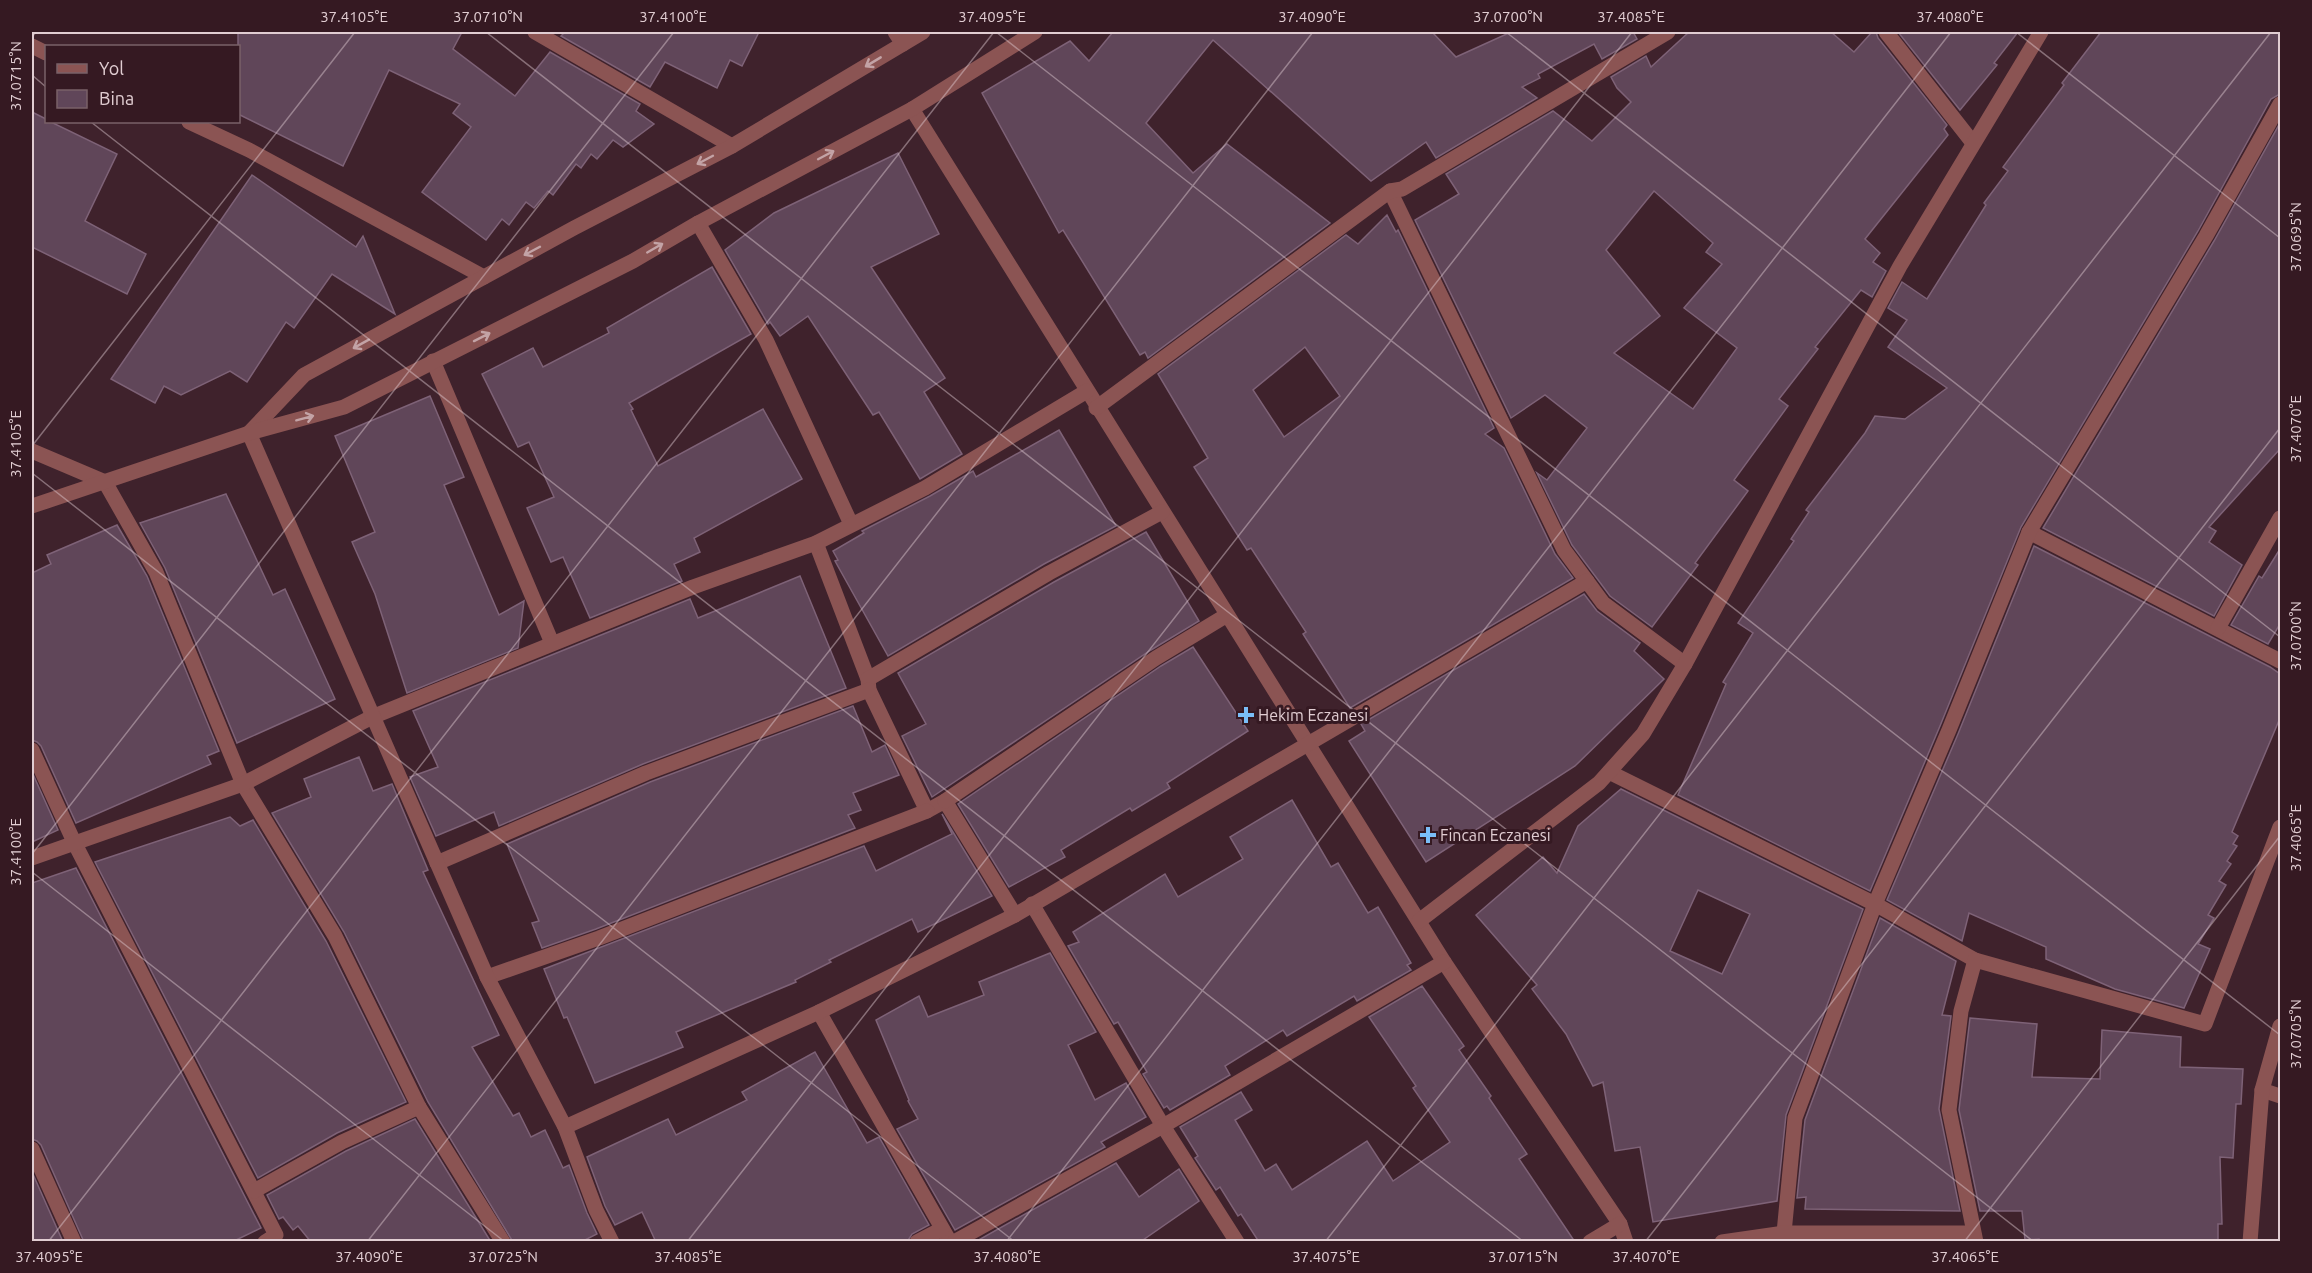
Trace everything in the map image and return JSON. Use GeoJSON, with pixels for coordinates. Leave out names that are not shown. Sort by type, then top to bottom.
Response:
{"type":"FeatureCollection","features":[{"type":"Feature","properties":{"kind":"street"},"geometry":{"type":"LineString","coordinates":[[535,32],[732,146]]}},
{"type":"Feature","properties":{"kind":"street"},"geometry":{"type":"LineString","coordinates":[[249,433],[304,375],[732,146],[899,38],[923,32]]}},
{"type":"Feature","properties":{"kind":"street"},"geometry":{"type":"LineString","coordinates":[[32,506],[249,433],[344,407],[633,261],[698,223],[912,109],[1035,32]]}},
{"type":"Feature","properties":{"kind":"street"},"geometry":{"type":"LineString","coordinates":[[1096,408],[1390,191],[1402,189],[1668,32]]}},
{"type":"Feature","properties":{"kind":"street"},"geometry":{"type":"LineString","coordinates":[[1886,32],[1973,143]]}},
{"type":"Feature","properties":{"kind":"street"},"geometry":{"type":"LineString","coordinates":[[1419,921],[1599,783],[1643,734],[1685,664],[1900,266],[2041,32]]}},
{"type":"Feature","properties":{"kind":"street"},"geometry":{"type":"LineString","coordinates":[[1784,1233],[1795,1118],[1875,904],[1949,730],[2029,532],[2206,236],[2275,127],[2280,104]]}},
{"type":"Feature","properties":{"kind":"street"},"geometry":{"type":"LineString","coordinates":[[912,109],[1096,408],[1444,962],[1620,1224],[1626,1242]]}},
{"type":"Feature","properties":{"kind":"street"},"geometry":{"type":"LineString","coordinates":[[191,123],[249,150],[484,277]]}},
{"type":"Feature","properties":{"kind":"street"},"geometry":{"type":"LineString","coordinates":[[1390,191],[1564,550],[1603,603],[1685,664]]}},
{"type":"Feature","properties":{"kind":"street"},"geometry":{"type":"LineString","coordinates":[[698,223],[766,339],[851,524]]}},
{"type":"Feature","properties":{"kind":"street"},"geometry":{"type":"LineString","coordinates":[[433,361],[552,643]]}},
{"type":"Feature","properties":{"kind":"street"},"geometry":{"type":"LineString","coordinates":[[32,858],[243,784],[372,717],[693,587],[816,543],[925,488],[1087,391]]}},
{"type":"Feature","properties":{"kind":"street"},"geometry":{"type":"LineString","coordinates":[[249,433],[487,977],[565,1127],[596,1209],[612,1242]]}},
{"type":"Feature","properties":{"kind":"street"},"geometry":{"type":"LineString","coordinates":[[32,451],[105,482],[156,572],[243,784],[335,936],[419,1107],[503,1242]]}},
{"type":"Feature","properties":{"kind":"street"},"geometry":{"type":"LineString","coordinates":[[437,863],[646,773],[869,684],[1049,573],[1162,512]]}},
{"type":"Feature","properties":{"kind":"street"},"geometry":{"type":"LineString","coordinates":[[2218,628],[2280,518]]}},
{"type":"Feature","properties":{"kind":"street"},"geometry":{"type":"LineString","coordinates":[[2029,532],[2280,661]]}},
{"type":"Feature","properties":{"kind":"street"},"geometry":{"type":"LineString","coordinates":[[816,543],[869,684],[927,811]]}},
{"type":"Feature","properties":{"kind":"street"},"geometry":{"type":"LineString","coordinates":[[565,1127],[819,1012],[1015,915],[1587,581]]}},
{"type":"Feature","properties":{"kind":"street"},"geometry":{"type":"LineString","coordinates":[[487,977],[599,938],[927,811],[1156,658],[1227,615]]}},
{"type":"Feature","properties":{"kind":"street"},"geometry":{"type":"LineString","coordinates":[[32,750],[75,842],[254,1191],[274,1240]]}},
{"type":"Feature","properties":{"kind":"street"},"geometry":{"type":"LineString","coordinates":[[1609,772],[1875,904],[1975,960],[2205,1024],[2280,828]]}},
{"type":"Feature","properties":{"kind":"street"},"geometry":{"type":"LineString","coordinates":[[945,801],[1015,915]]}},
{"type":"Feature","properties":{"kind":"street"},"geometry":{"type":"LineString","coordinates":[[1032,904],[1163,1126],[1237,1242]]}},
{"type":"Feature","properties":{"kind":"street"},"geometry":{"type":"LineString","coordinates":[[1722,1242],[1784,1233],[1975,1237],[1949,1110],[1961,1011],[1975,960]]}},
{"type":"Feature","properties":{"kind":"street"},"geometry":{"type":"LineString","coordinates":[[954,1242],[1163,1126],[1444,962]]}},
{"type":"Feature","properties":{"kind":"street"},"geometry":{"type":"LineString","coordinates":[[819,1012],[946,1235],[917,1242]]}},
{"type":"Feature","properties":{"kind":"street"},"geometry":{"type":"LineString","coordinates":[[2250,1242],[2262,1090],[2280,1026]]}},
{"type":"Feature","properties":{"kind":"street"},"geometry":{"type":"LineString","coordinates":[[2262,1090],[2280,1096]]}},
{"type":"Feature","properties":{"kind":"street"},"geometry":{"type":"LineString","coordinates":[[254,1191],[342,1142],[419,1107]]}},
{"type":"Feature","properties":{"kind":"street"},"geometry":{"type":"LineString","coordinates":[[32,1149],[75,1242]]}},
{"type":"Feature","properties":{"kind":"street"},"geometry":{"type":"LineString","coordinates":[[1590,1242],[1620,1224]]}},
{"type":"Feature","properties":{"kind":"building"},"geometry":{"type":"Polygon","coordinates":[[[238,32],[462,32],[453,49],[515,96],[550,52],[640,104],[636,111],[654,124],[623,147],[613,140],[597,159],[591,154],[581,168],[576,164],[553,195],[548,191],[534,208],[526,202],[509,225],[502,219],[486,240],[422,192],[471,127],[453,113],[460,104],[389,70],[343,166],[240,115],[240,45],[238,45],[238,32]]]}},
{"type":"Feature","properties":{"kind":"building"},"geometry":{"type":"Polygon","coordinates":[[[565,32],[759,32],[742,66],[730,60],[717,88],[665,62],[650,87],[561,36],[565,32]]]}},
{"type":"Feature","properties":{"kind":"building"},"geometry":{"type":"Polygon","coordinates":[[[1113,32],[1432,32],[1456,57],[1511,32],[1633,32],[1637,39],[1602,59],[1594,44],[1538,74],[1540,78],[1522,87],[1537,98],[1436,158],[1426,142],[1371,181],[1213,40],[1146,123],[1193,173],[1227,144],[1330,223],[1148,358],[1145,352],[1140,355],[1063,230],[1059,233],[982,93],[1070,41],[1089,61],[1113,32]]]}},
{"type":"Feature","properties":{"kind":"building"},"geometry":{"type":"Polygon","coordinates":[[[1689,32],[1831,32],[1854,52],[1872,32],[1876,32],[1878,38],[1947,125],[1944,129],[1948,135],[1865,239],[1880,253],[1873,262],[1886,271],[1872,297],[1861,290],[1815,347],[1818,349],[1779,399],[1788,406],[1734,480],[1748,491],[1695,563],[1698,565],[1652,627],[1610,596],[1572,545],[1537,473],[1547,480],[1587,428],[1545,395],[1511,418],[1415,220],[1459,194],[1446,174],[1553,111],[1592,141],[1631,102],[1617,88],[1611,77],[1646,56],[1651,67],[1689,32]],[[1654,191],[1606,250],[1660,316],[1614,353],[1693,409],[1737,348],[1684,308],[1722,264],[1706,252],[1713,243],[1654,191]]]}},
{"type":"Feature","properties":{"kind":"building"},"geometry":{"type":"Polygon","coordinates":[[[1898,32],[2018,32],[1994,63],[1997,65],[1960,110],[1898,32]]]}},
{"type":"Feature","properties":{"kind":"building"},"geometry":{"type":"Polygon","coordinates":[[[2101,32],[2280,32],[2280,94],[2271,99],[2198,231],[2021,527],[1870,891],[1678,795],[1726,684],[1723,682],[1753,633],[1738,623],[1794,541],[1791,539],[1809,512],[1806,510],[1865,433],[1875,416],[1905,419],[1947,388],[1888,347],[1907,320],[1888,308],[1902,282],[1927,299],[1986,205],[1984,203],[2008,171],[2003,167],[2101,32]]]}},
{"type":"Feature","properties":{"kind":"building"},"geometry":{"type":"Polygon","coordinates":[[[32,112],[45,118],[45,123],[53,123],[117,154],[85,221],[146,254],[127,294],[32,247],[32,112]]]}},
{"type":"Feature","properties":{"kind":"building"},"geometry":{"type":"Polygon","coordinates":[[[2280,123],[2280,449],[2209,527],[2216,531],[2209,542],[2242,565],[2214,616],[2043,528],[2214,241],[2280,123]]]}},
{"type":"Feature","properties":{"kind":"building"},"geometry":{"type":"Polygon","coordinates":[[[898,153],[939,234],[871,267],[945,378],[924,392],[962,454],[920,479],[879,412],[873,415],[808,316],[780,336],[770,322],[768,324],[725,250],[774,213],[898,153]]]}},
{"type":"Feature","properties":{"kind":"building"},"geometry":{"type":"Polygon","coordinates":[[[252,175],[356,247],[363,236],[395,314],[332,274],[294,328],[286,322],[247,382],[230,371],[181,395],[164,386],[155,403],[111,379],[252,175]]]}},
{"type":"Feature","properties":{"kind":"building"},"geometry":{"type":"Polygon","coordinates":[[[1387,215],[1396,232],[1398,230],[1494,428],[1485,434],[1504,448],[1555,554],[1573,578],[1350,708],[1303,634],[1306,632],[1251,548],[1247,550],[1194,467],[1208,458],[1158,374],[1346,235],[1358,244],[1387,215]],[[1305,347],[1253,390],[1284,437],[1340,396],[1305,347]]]}},
{"type":"Feature","properties":{"kind":"building"},"geometry":{"type":"Polygon","coordinates":[[[712,267],[751,334],[629,403],[633,409],[631,410],[658,466],[763,409],[802,479],[694,538],[700,552],[674,564],[682,581],[590,618],[563,557],[551,562],[527,508],[554,497],[529,442],[518,447],[482,374],[533,348],[543,367],[609,333],[607,328],[712,267]]]}},
{"type":"Feature","properties":{"kind":"building"},"geometry":{"type":"Polygon","coordinates":[[[430,396],[464,477],[444,485],[499,615],[524,601],[518,648],[407,693],[375,594],[352,542],[375,532],[335,436],[430,396]]]}},
{"type":"Feature","properties":{"kind":"building"},"geometry":{"type":"Polygon","coordinates":[[[1059,430],[1116,526],[1044,564],[888,656],[835,561],[838,560],[833,551],[864,533],[862,531],[973,471],[976,477],[1059,430]]]}},
{"type":"Feature","properties":{"kind":"building"},"geometry":{"type":"Polygon","coordinates":[[[226,494],[273,595],[285,589],[335,699],[237,743],[165,568],[140,523],[226,494]]]}},
{"type":"Feature","properties":{"kind":"building"},"geometry":{"type":"Polygon","coordinates":[[[117,525],[147,576],[219,751],[207,756],[211,764],[76,823],[41,746],[32,740],[32,573],[51,564],[47,555],[117,525]]]}},
{"type":"Feature","properties":{"kind":"building"},"geometry":{"type":"Polygon","coordinates":[[[1146,532],[1199,621],[1151,650],[932,797],[902,736],[926,724],[898,673],[1054,582],[1146,532]]]}},
{"type":"Feature","properties":{"kind":"building"},"geometry":{"type":"Polygon","coordinates":[[[2034,546],[2280,674],[2280,718],[2232,832],[2238,836],[2233,844],[2237,846],[2227,861],[2231,864],[2219,881],[2226,885],[2208,915],[2214,918],[2198,944],[2210,949],[2184,1008],[2115,989],[2046,959],[2046,947],[1969,913],[1962,941],[1887,900],[1958,734],[2034,546]]]}},
{"type":"Feature","properties":{"kind":"building"},"geometry":{"type":"Polygon","coordinates":[[[2280,549],[2280,624],[2268,644],[2231,625],[2259,576],[2262,578],[2280,549]]]}},
{"type":"Feature","properties":{"kind":"building"},"geometry":{"type":"Polygon","coordinates":[[[800,576],[846,688],[643,764],[499,826],[494,812],[436,836],[410,777],[438,767],[413,711],[690,599],[698,618],[800,576]]]}},
{"type":"Feature","properties":{"kind":"building"},"geometry":{"type":"Polygon","coordinates":[[[1584,594],[1597,611],[1640,643],[1634,651],[1664,679],[1575,766],[1426,862],[1349,741],[1365,731],[1361,724],[1584,594]]]}},
{"type":"Feature","properties":{"kind":"building"},"geometry":{"type":"Polygon","coordinates":[[[1193,647],[1248,731],[1167,783],[1170,788],[1132,811],[1130,808],[1061,850],[1065,857],[1009,887],[958,804],[1161,666],[1193,647]]]}},
{"type":"Feature","properties":{"kind":"building"},"geometry":{"type":"Polygon","coordinates":[[[853,706],[872,752],[885,745],[899,775],[853,793],[861,810],[848,815],[855,828],[542,948],[532,923],[539,921],[507,844],[650,782],[853,706]]]}},
{"type":"Feature","properties":{"kind":"building"},"geometry":{"type":"Polygon","coordinates":[[[359,757],[373,791],[392,784],[428,870],[423,872],[499,1035],[472,1047],[513,1116],[519,1113],[531,1137],[545,1130],[563,1168],[569,1165],[597,1234],[581,1242],[513,1242],[428,1102],[344,932],[272,813],[311,797],[304,779],[359,757]]]}},
{"type":"Feature","properties":{"kind":"building"},"geometry":{"type":"Polygon","coordinates":[[[32,772],[58,830],[32,842],[32,772]]]}},
{"type":"Feature","properties":{"kind":"building"},"geometry":{"type":"Polygon","coordinates":[[[1621,789],[1863,909],[1786,1115],[1777,1201],[1653,1222],[1640,1147],[1615,1151],[1603,1082],[1593,1086],[1566,1034],[1532,989],[1537,985],[1476,915],[1543,857],[1557,873],[1578,826],[1621,789]],[[1698,890],[1670,951],[1722,974],[1750,914],[1698,890]]]}},
{"type":"Feature","properties":{"kind":"building"},"geometry":{"type":"Polygon","coordinates":[[[1292,800],[1331,867],[1338,863],[1368,913],[1378,907],[1411,963],[1407,965],[1411,970],[1357,1001],[1354,996],[1287,1036],[1283,1030],[1225,1066],[1230,1075],[1170,1110],[1167,1106],[1164,1108],[1143,1074],[1147,1072],[1118,1022],[1114,1024],[1068,946],[1079,942],[1073,932],[1165,874],[1178,897],[1243,859],[1230,837],[1292,800]]]}},
{"type":"Feature","properties":{"kind":"building"},"geometry":{"type":"Polygon","coordinates":[[[942,814],[992,896],[918,932],[912,919],[829,960],[831,962],[795,980],[796,982],[676,1032],[683,1047],[595,1083],[544,969],[864,846],[876,871],[952,834],[942,814]]]}},
{"type":"Feature","properties":{"kind":"building"},"geometry":{"type":"Polygon","coordinates":[[[230,817],[240,826],[253,820],[326,941],[406,1102],[337,1133],[258,1178],[95,862],[230,817]]]}},
{"type":"Feature","properties":{"kind":"building"},"geometry":{"type":"Polygon","coordinates":[[[76,868],[261,1228],[232,1242],[84,1242],[41,1145],[32,1139],[32,883],[76,868]]]}},
{"type":"Feature","properties":{"kind":"building"},"geometry":{"type":"Polygon","coordinates":[[[1880,918],[1956,961],[1942,1015],[1951,1016],[1939,1109],[1960,1211],[1805,1209],[1806,1197],[1797,1198],[1805,1120],[1880,918]]]}},
{"type":"Feature","properties":{"kind":"building"},"geometry":{"type":"Polygon","coordinates":[[[1050,953],[1096,1032],[1068,1045],[1095,1100],[1126,1083],[1146,1117],[1101,1142],[1105,1147],[955,1230],[897,1129],[918,1119],[908,1101],[876,1020],[919,996],[928,1017],[984,995],[979,982],[1050,953]]]}},
{"type":"Feature","properties":{"kind":"building"},"geometry":{"type":"Polygon","coordinates":[[[1422,986],[1464,1046],[1459,1050],[1527,1154],[1519,1159],[1575,1242],[1259,1242],[1241,1214],[1238,1216],[1220,1187],[1216,1190],[1195,1158],[1198,1156],[1180,1127],[1241,1092],[1252,1110],[1235,1120],[1265,1171],[1276,1164],[1292,1190],[1367,1141],[1393,1181],[1450,1142],[1413,1088],[1416,1086],[1369,1017],[1422,986]]]}},
{"type":"Feature","properties":{"kind":"building"},"geometry":{"type":"Polygon","coordinates":[[[1970,1018],[2037,1024],[2032,1077],[2100,1079],[2102,1030],[2181,1037],[2180,1067],[2243,1069],[2241,1104],[2236,1104],[2233,1158],[2220,1157],[2222,1224],[2218,1224],[2218,1242],[2039,1242],[2039,1239],[2025,1240],[2022,1211],[1980,1211],[1959,1110],[1970,1018]]]}},
{"type":"Feature","properties":{"kind":"building"},"geometry":{"type":"Polygon","coordinates":[[[815,1052],[867,1143],[879,1137],[929,1225],[912,1234],[907,1242],[656,1242],[642,1212],[615,1225],[605,1206],[587,1157],[668,1119],[676,1135],[747,1100],[742,1092],[815,1052]]]}},
{"type":"Feature","properties":{"kind":"building"},"geometry":{"type":"Polygon","coordinates":[[[415,1119],[491,1242],[311,1242],[298,1226],[293,1230],[283,1217],[279,1219],[267,1195],[346,1151],[415,1119]]]}},
{"type":"Feature","properties":{"kind":"building"},"geometry":{"type":"Polygon","coordinates":[[[1116,1163],[1139,1197],[1179,1169],[1199,1201],[1140,1242],[975,1242],[1116,1163]]]}},
{"type":"Feature","properties":{"kind":"building"},"geometry":{"type":"Polygon","coordinates":[[[32,1172],[63,1242],[32,1242],[32,1172]]]}},
{"type":"Feature","properties":{"kind":"place","name":"Hekim Eczanesi"},"geometry":{"type":"Point","coordinates":[1246,715]}},
{"type":"Feature","properties":{"kind":"place","name":"Fincan Eczanesi"},"geometry":{"type":"Point","coordinates":[1428,835]}}]}
